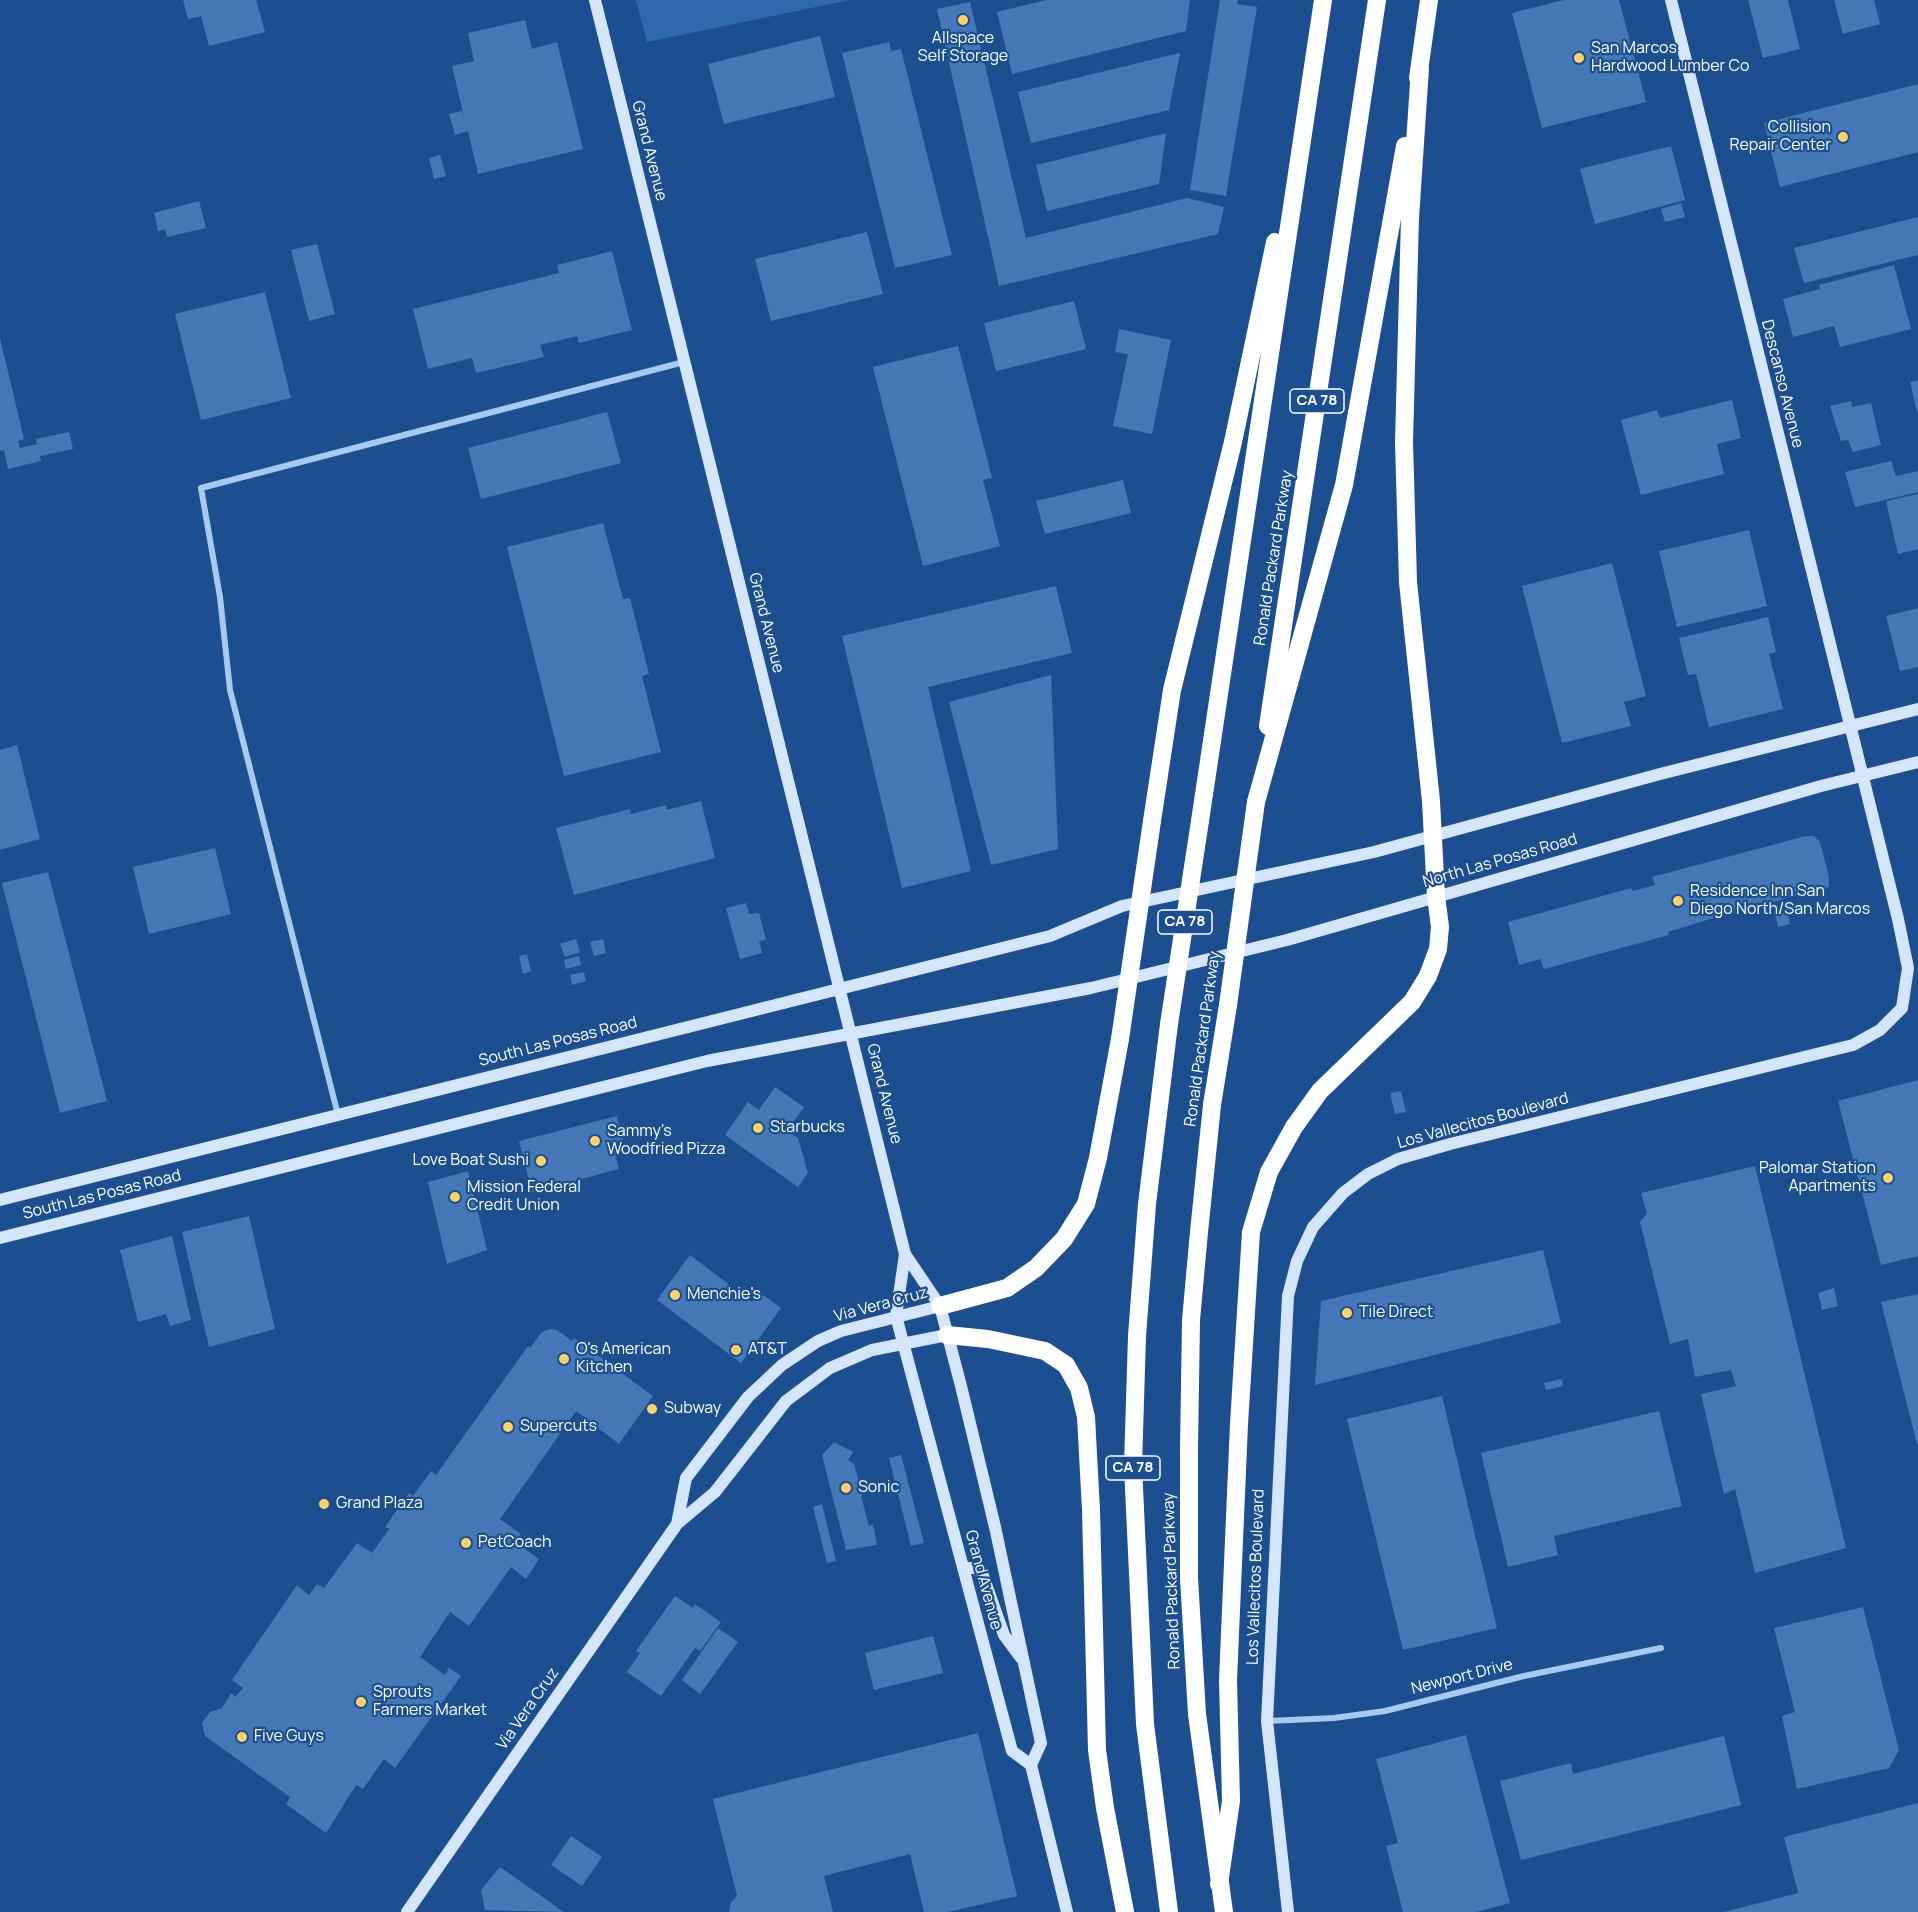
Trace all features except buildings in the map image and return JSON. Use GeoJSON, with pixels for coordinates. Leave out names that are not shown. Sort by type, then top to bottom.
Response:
{"type":"FeatureCollection","features":[{"type":"Feature","properties":{"kind":"highway","name":"Ronald Packard Parkway"},"geometry":{"type":"LineString","coordinates":[[1169,1912],[1145,1724],[1133,1466],[1137,1336],[1147,1204],[1169,1024],[1323,0]]}},
{"type":"Feature","properties":{"kind":"highway","name":"Ronald Packard Parkway"},"geometry":{"type":"LineString","coordinates":[[1224,1912],[1197,1714],[1189,1578],[1191,1320],[1212,1106],[1377,0]]}},
{"type":"Feature","properties":{"kind":"highway"},"geometry":{"type":"LineString","coordinates":[[1256,802],[1344,485],[1420,68],[1429,0]]}},
{"type":"Feature","properties":{"kind":"highway"},"geometry":{"type":"LineString","coordinates":[[940,1306],[1007,1288],[1036,1269],[1064,1239],[1086,1204],[1098,1158],[1120,1039],[1172,690],[1233,442],[1318,38]]}},
{"type":"Feature","properties":{"kind":"highway"},"geometry":{"type":"LineString","coordinates":[[1219,1884],[1231,1801],[1228,1680],[1239,1424],[1251,1232],[1269,1172],[1294,1127],[1320,1091],[1412,1002],[1428,976],[1438,949],[1440,927],[1433,837],[1408,582],[1404,442],[1410,218],[1420,68]]}},
{"type":"Feature","properties":{"kind":"highway"},"geometry":{"type":"LineString","coordinates":[[947,1335],[988,1339],[1045,1351],[1066,1365],[1079,1388],[1086,1417],[1091,1510],[1097,1750],[1105,1808],[1125,1912]]}},
{"type":"Feature","properties":{"kind":"main road","name":"Grand Avenue"},"geometry":{"type":"LineString","coordinates":[[595,0],[905,1254],[940,1306],[995,1527],[1041,1743],[1031,1765],[1012,1751],[896,1316],[905,1254]]}},
{"type":"Feature","properties":{"kind":"main road","name":"Descanso Avenue"},"geometry":{"type":"LineString","coordinates":[[1671,0],[1863,776]]}},
{"type":"Feature","properties":{"kind":"main road"},"geometry":{"type":"LineString","coordinates":[[1433,837],[1668,772],[1918,709]]}},
{"type":"Feature","properties":{"kind":"main road","name":"North Las Posas Road"},"geometry":{"type":"LineString","coordinates":[[1090,988],[1287,940],[1821,786],[1918,762]]}},
{"type":"Feature","properties":{"kind":"main road","name":"Los Vallecitos Boulevard"},"geometry":{"type":"LineString","coordinates":[[1287,1912],[1267,1721],[1288,1296],[1297,1261],[1313,1227],[1343,1193],[1368,1174],[1398,1160],[1450,1144],[1853,1045],[1880,1030],[1902,1008],[1908,968],[1863,776]]}},
{"type":"Feature","properties":{"kind":"main road","name":"South Las Posas Road"},"geometry":{"type":"LineString","coordinates":[[0,1200],[1050,936],[1122,906],[1433,837]]}},
{"type":"Feature","properties":{"kind":"main road","name":"South Las Posas Road"},"geometry":{"type":"LineString","coordinates":[[0,1238],[707,1061],[1090,988]]}},
{"type":"Feature","properties":{"kind":"main road","name":"Via Vera Cruz"},"geometry":{"type":"LineString","coordinates":[[677,1524],[686,1479],[748,1397],[782,1365],[818,1341],[842,1331],[940,1306]]}},
{"type":"Feature","properties":{"kind":"main road","name":"Via Vera Cruz"},"geometry":{"type":"LineString","coordinates":[[407,1912],[677,1524],[715,1492],[786,1401],[830,1368],[872,1350],[947,1335]]}},
{"type":"Feature","properties":{"kind":"main road"},"geometry":{"type":"LineString","coordinates":[[963,1568],[976,1568],[982,1573],[1004,1635],[1024,1662]]}},
{"type":"Feature","properties":{"kind":"main road"},"geometry":{"type":"LineString","coordinates":[[1031,1765],[1068,1912]]}},
{"type":"Feature","properties":{"kind":"street"},"geometry":{"type":"LineString","coordinates":[[338,1115],[230,690],[220,597],[201,488],[684,362]]}},
{"type":"Feature","properties":{"kind":"street","name":"Newport Drive"},"geometry":{"type":"LineString","coordinates":[[1267,1721],[1334,1718],[1384,1711],[1524,1676],[1661,1648]]}},
{"type":"Feature","properties":{"kind":"shaded area"},"geometry":{"type":"Polygon","coordinates":[[[636,0],[850,0],[647,42],[636,0]]]}},
{"type":"Feature","properties":{"kind":"place","name":"Allspace Self Storage"},"geometry":{"type":"Point","coordinates":[963,20]}},
{"type":"Feature","properties":{"kind":"place","name":"San Marcos Hardwood Lumber Co"},"geometry":{"type":"Point","coordinates":[1579,58]}},
{"type":"Feature","properties":{"kind":"place","name":"Collision Repair Center"},"geometry":{"type":"Point","coordinates":[1843,137]}},
{"type":"Feature","properties":{"kind":"place","name":"Residence Inn San Diego North/San Marcos"},"geometry":{"type":"Point","coordinates":[1678,901]}},
{"type":"Feature","properties":{"kind":"place","name":"Starbucks"},"geometry":{"type":"Point","coordinates":[758,1128]}},
{"type":"Feature","properties":{"kind":"place","name":"Sammy's Woodfried Pizza"},"geometry":{"type":"Point","coordinates":[595,1141]}},
{"type":"Feature","properties":{"kind":"place","name":"Love Boat Sushi"},"geometry":{"type":"Point","coordinates":[541,1161]}},
{"type":"Feature","properties":{"kind":"place","name":"Palomar Station Apartments"},"geometry":{"type":"Point","coordinates":[1888,1178]}},
{"type":"Feature","properties":{"kind":"place","name":"Mission Federal Credit Union"},"geometry":{"type":"Point","coordinates":[455,1197]}},
{"type":"Feature","properties":{"kind":"place","name":"Menchie's"},"geometry":{"type":"Point","coordinates":[675,1295]}},
{"type":"Feature","properties":{"kind":"place","name":"Tile Direct"},"geometry":{"type":"Point","coordinates":[1347,1313]}},
{"type":"Feature","properties":{"kind":"place","name":"AT&T"},"geometry":{"type":"Point","coordinates":[736,1350]}},
{"type":"Feature","properties":{"kind":"place","name":"O's American Kitchen"},"geometry":{"type":"Point","coordinates":[564,1359]}},
{"type":"Feature","properties":{"kind":"place","name":"Subway"},"geometry":{"type":"Point","coordinates":[652,1409]}},
{"type":"Feature","properties":{"kind":"place","name":"Supercuts"},"geometry":{"type":"Point","coordinates":[508,1427]}},
{"type":"Feature","properties":{"kind":"place","name":"Sonic"},"geometry":{"type":"Point","coordinates":[846,1488]}},
{"type":"Feature","properties":{"kind":"place","name":"Grand Plaza"},"geometry":{"type":"Point","coordinates":[324,1504]}},
{"type":"Feature","properties":{"kind":"place","name":"PetCoach"},"geometry":{"type":"Point","coordinates":[466,1543]}},
{"type":"Feature","properties":{"kind":"place","name":"Sprouts Farmers Market"},"geometry":{"type":"Point","coordinates":[361,1702]}},
{"type":"Feature","properties":{"kind":"place","name":"Five Guys"},"geometry":{"type":"Point","coordinates":[242,1737]}}]}
